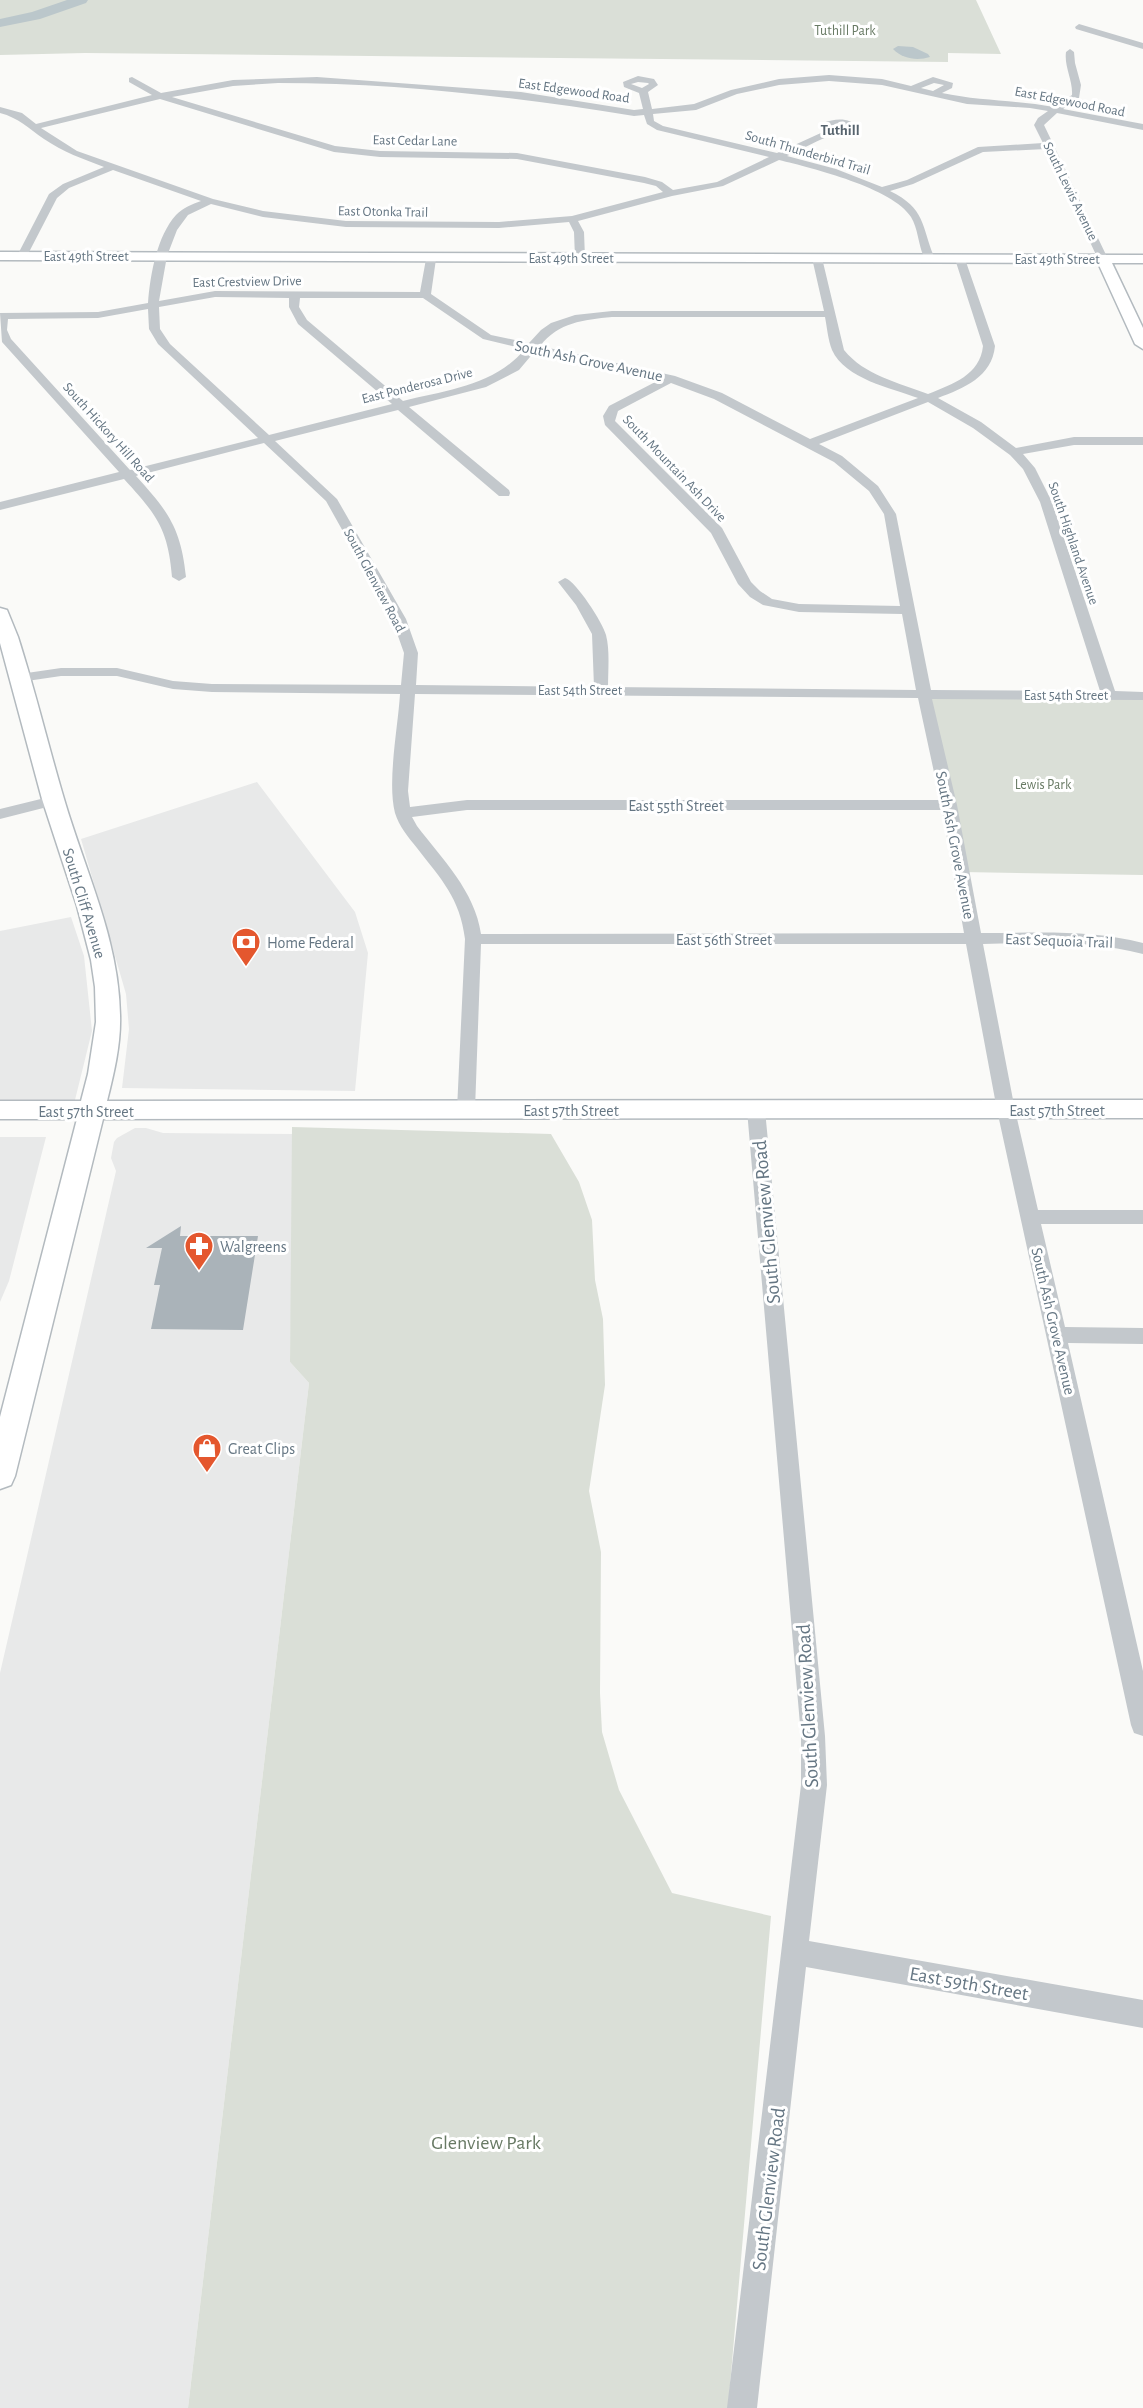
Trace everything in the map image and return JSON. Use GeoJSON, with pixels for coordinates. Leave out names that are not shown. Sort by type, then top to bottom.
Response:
{"type":"FeatureCollection","features":[{"type":"Feature","properties":{"kind":"main road","name":"East 49th Street"},"geometry":{"type":"LineString","coordinates":[[0,256],[431,259],[1143,259]]}},
{"type":"Feature","properties":{"kind":"main road","name":"South Lewis Avenue"},"geometry":{"type":"LineString","coordinates":[[1103,259],[1143,344]]}},
{"type":"Feature","properties":{"kind":"main road","name":"South Cliff Avenue"},"geometry":{"type":"LineString","coordinates":[[0,614],[53,801],[98,936],[106,983],[107,1033],[92,1111],[0,1476]]}},
{"type":"Feature","properties":{"kind":"main road","name":"East 57th Street"},"geometry":{"type":"LineString","coordinates":[[0,1110],[1143,1109]]}},
{"type":"Feature","properties":{"kind":"street"},"geometry":{"type":"LineString","coordinates":[[1079,27],[1143,46]]}},
{"type":"Feature","properties":{"kind":"street"},"geometry":{"type":"LineString","coordinates":[[1056,110],[1072,100],[1078,92],[1068,59],[1070,52]]}},
{"type":"Feature","properties":{"kind":"street","name":"East Edgewood Road"},"geometry":{"type":"LineString","coordinates":[[33,127],[160,96],[233,83],[317,80],[521,95],[619,112],[648,112],[696,107],[753,87],[803,79],[853,79],[914,88],[967,101],[1022,104],[1143,128]]}},
{"type":"Feature","properties":{"kind":"street","name":"East Cedar Lane"},"geometry":{"type":"LineString","coordinates":[[132,80],[160,96],[334,150],[380,154],[532,158],[645,180],[659,184],[671,193]]}},
{"type":"Feature","properties":{"kind":"street"},"geometry":{"type":"LineString","coordinates":[[914,88],[933,80],[950,83],[949,86],[935,93]]}},
{"type":"Feature","properties":{"kind":"street"},"geometry":{"type":"LineString","coordinates":[[643,91],[648,112]]}},
{"type":"Feature","properties":{"kind":"street","name":"East Otonka Trail"},"geometry":{"type":"LineString","coordinates":[[0,110],[19,115],[33,127],[74,153],[210,201],[263,214],[346,224],[499,225],[572,219],[671,193],[720,184],[828,133]]}},
{"type":"Feature","properties":{"kind":"street","name":"South Lewis Avenue"},"geometry":{"type":"LineString","coordinates":[[1056,110],[1039,123],[1103,259]]}},
{"type":"Feature","properties":{"kind":"street","name":"South Thunderbird Trail"},"geometry":{"type":"LineString","coordinates":[[648,112],[650,122],[660,128],[778,157],[883,190],[912,212],[921,225],[925,250],[930,259]]}},
{"type":"Feature","properties":{"kind":"street"},"geometry":{"type":"LineString","coordinates":[[883,190],[910,182],[981,149],[1050,146]]}},
{"type":"Feature","properties":{"kind":"street"},"geometry":{"type":"LineString","coordinates":[[22,256],[53,196],[75,181],[112,167]]}},
{"type":"Feature","properties":{"kind":"street","name":"South Glenview Road"},"geometry":{"type":"LineString","coordinates":[[210,201],[188,211],[178,219],[161,257],[153,305],[154,327],[161,341],[331,499],[399,619],[411,653],[410,690],[400,791],[403,813],[409,827],[456,888],[466,908],[473,939],[466,1110]]}},
{"type":"Feature","properties":{"kind":"street"},"geometry":{"type":"LineString","coordinates":[[572,219],[579,232],[580,258]]}},
{"type":"Feature","properties":{"kind":"street","name":"South Highland Avenue"},"geometry":{"type":"LineString","coordinates":[[817,258],[838,350],[849,364],[874,378],[929,398],[976,425],[1014,452],[1029,468],[1039,486],[1109,696]]}},
{"type":"Feature","properties":{"kind":"street"},"geometry":{"type":"LineString","coordinates":[[425,295],[431,259]]}},
{"type":"Feature","properties":{"kind":"street"},"geometry":{"type":"LineString","coordinates":[[811,443],[929,398],[967,381],[983,367],[989,353],[988,346],[960,259]]}},
{"type":"Feature","properties":{"kind":"street","name":"East Crestview Drive"},"geometry":{"type":"LineString","coordinates":[[1,316],[98,315],[187,297],[214,294],[425,295]]}},
{"type":"Feature","properties":{"kind":"street"},"geometry":{"type":"LineString","coordinates":[[295,295],[294,307],[302,322],[504,493]]}},
{"type":"Feature","properties":{"kind":"street","name":"South Ash Grove Avenue"},"geometry":{"type":"LineString","coordinates":[[425,295],[487,337],[531,348],[599,360],[671,378],[718,396],[811,443],[853,470],[874,489],[883,501],[893,523],[907,610],[949,805],[1006,1110],[1058,1335],[1143,1725]]}},
{"type":"Feature","properties":{"kind":"street","name":"East Ponderosa Drive"},"geometry":{"type":"LineString","coordinates":[[0,506],[493,381],[515,368],[545,332],[555,325],[588,316],[829,314]]}},
{"type":"Feature","properties":{"kind":"street","name":"South Hickory Hill Road"},"geometry":{"type":"LineString","coordinates":[[1,316],[1,330],[6,340],[158,508],[176,546],[179,577]]}},
{"type":"Feature","properties":{"kind":"street","name":"South Mountain Ash Drive"},"geometry":{"type":"LineString","coordinates":[[671,378],[613,409],[609,422],[717,531],[746,584],[755,594],[768,602],[799,608],[907,610]]}},
{"type":"Feature","properties":{"kind":"street"},"geometry":{"type":"LineString","coordinates":[[1014,452],[1074,441],[1143,441]]}},
{"type":"Feature","properties":{"kind":"street"},"geometry":{"type":"LineString","coordinates":[[565,582],[582,604],[599,634],[601,690]]}},
{"type":"Feature","properties":{"kind":"street","name":"East 54th Street"},"geometry":{"type":"LineString","coordinates":[[20,678],[90,671],[117,672],[173,684],[212,688],[1143,696]]}},
{"type":"Feature","properties":{"kind":"street"},"geometry":{"type":"LineString","coordinates":[[0,813],[53,801]]}},
{"type":"Feature","properties":{"kind":"street","name":"East 55th Street"},"geometry":{"type":"LineString","coordinates":[[403,813],[467,805],[949,805]]}},
{"type":"Feature","properties":{"kind":"street","name":"East 56th Street"},"geometry":{"type":"LineString","coordinates":[[473,939],[975,938]]}},
{"type":"Feature","properties":{"kind":"street","name":"East Sequoia Trail"},"geometry":{"type":"LineString","coordinates":[[975,938],[1089,938],[1114,940],[1143,949]]}},
{"type":"Feature","properties":{"kind":"street","name":"South Glenview Road"},"geometry":{"type":"LineString","coordinates":[[742,2408],[813,1795],[813,1736],[756,1110]]}},
{"type":"Feature","properties":{"kind":"street"},"geometry":{"type":"LineString","coordinates":[[1031,1217],[1143,1217]]}},
{"type":"Feature","properties":{"kind":"street"},"geometry":{"type":"LineString","coordinates":[[1058,1335],[1143,1336]]}},
{"type":"Feature","properties":{"kind":"street","name":"East 59th Street"},"geometry":{"type":"LineString","coordinates":[[795,1952],[1143,2014]]}},
{"type":"Feature","properties":{"kind":"shaded area"},"geometry":{"type":"Polygon","coordinates":[[[898,46],[913,47],[930,57],[915,59],[906,57],[893,49],[898,46]]]}},
{"type":"Feature","properties":{"kind":"shaded area"},"geometry":{"type":"Polygon","coordinates":[[[257,782],[355,912],[368,953],[355,1091],[122,1088],[129,1029],[126,994],[81,839],[257,782]]]}},
{"type":"Feature","properties":{"kind":"shaded area"},"geometry":{"type":"Polygon","coordinates":[[[71,917],[84,956],[92,1031],[74,1104],[0,1104],[0,931],[71,917]]]}},
{"type":"Feature","properties":{"kind":"shaded area"},"geometry":{"type":"Polygon","coordinates":[[[135,1128],[146,1128],[163,1133],[295,1134],[290,1362],[309,1383],[188,2408],[0,2408],[0,1673],[116,1171],[111,1158],[114,1142],[135,1128]]]}},
{"type":"Feature","properties":{"kind":"shaded area"},"geometry":{"type":"Polygon","coordinates":[[[0,1137],[46,1137],[9,1281],[0,1302],[0,1137]]]}},
{"type":"Feature","properties":{"kind":"green space","name":"Tuthill Park"},"geometry":{"type":"Polygon","coordinates":[[[0,0],[976,0],[1001,54],[948,53],[948,62],[85,53],[0,55],[0,0]]]}},
{"type":"Feature","properties":{"kind":"green space","name":"Lewis Park"},"geometry":{"type":"Polygon","coordinates":[[[924,694],[1143,696],[1143,875],[962,872],[924,694]]]}},
{"type":"Feature","properties":{"kind":"green space","name":"Glenview Park"},"geometry":{"type":"Polygon","coordinates":[[[292,1127],[551,1134],[579,1182],[592,1220],[595,1280],[603,1319],[605,1385],[589,1491],[601,1552],[602,1732],[619,1790],[672,1893],[771,1916],[728,2408],[188,2408],[309,1383],[290,1362],[292,1127]]]}},
{"type":"Feature","properties":{"kind":"building","name":"Walgreens"},"geometry":{"type":"Polygon","coordinates":[[[181,1226],[180,1236],[258,1236],[243,1330],[151,1329],[160,1285],[154,1285],[162,1248],[146,1248],[181,1226]]]}},
{"type":"Feature","properties":{"kind":"waterway"},"geometry":{"type":"LineString","coordinates":[[0,23],[35,16],[81,0]]}},
{"type":"Feature","properties":{"kind":"place","name":"Home Federal"},"geometry":{"type":"Point","coordinates":[246,968]}},
{"type":"Feature","properties":{"kind":"place","name":"Walgreens"},"geometry":{"type":"Point","coordinates":[199,1272]}},
{"type":"Feature","properties":{"kind":"place","name":"Great Clips"},"geometry":{"type":"Point","coordinates":[207,1474]}},
{"type":"Feature","properties":{"kind":"district","name":"Tuthill"},"geometry":{"type":"Point","coordinates":[840,130]}}]}
